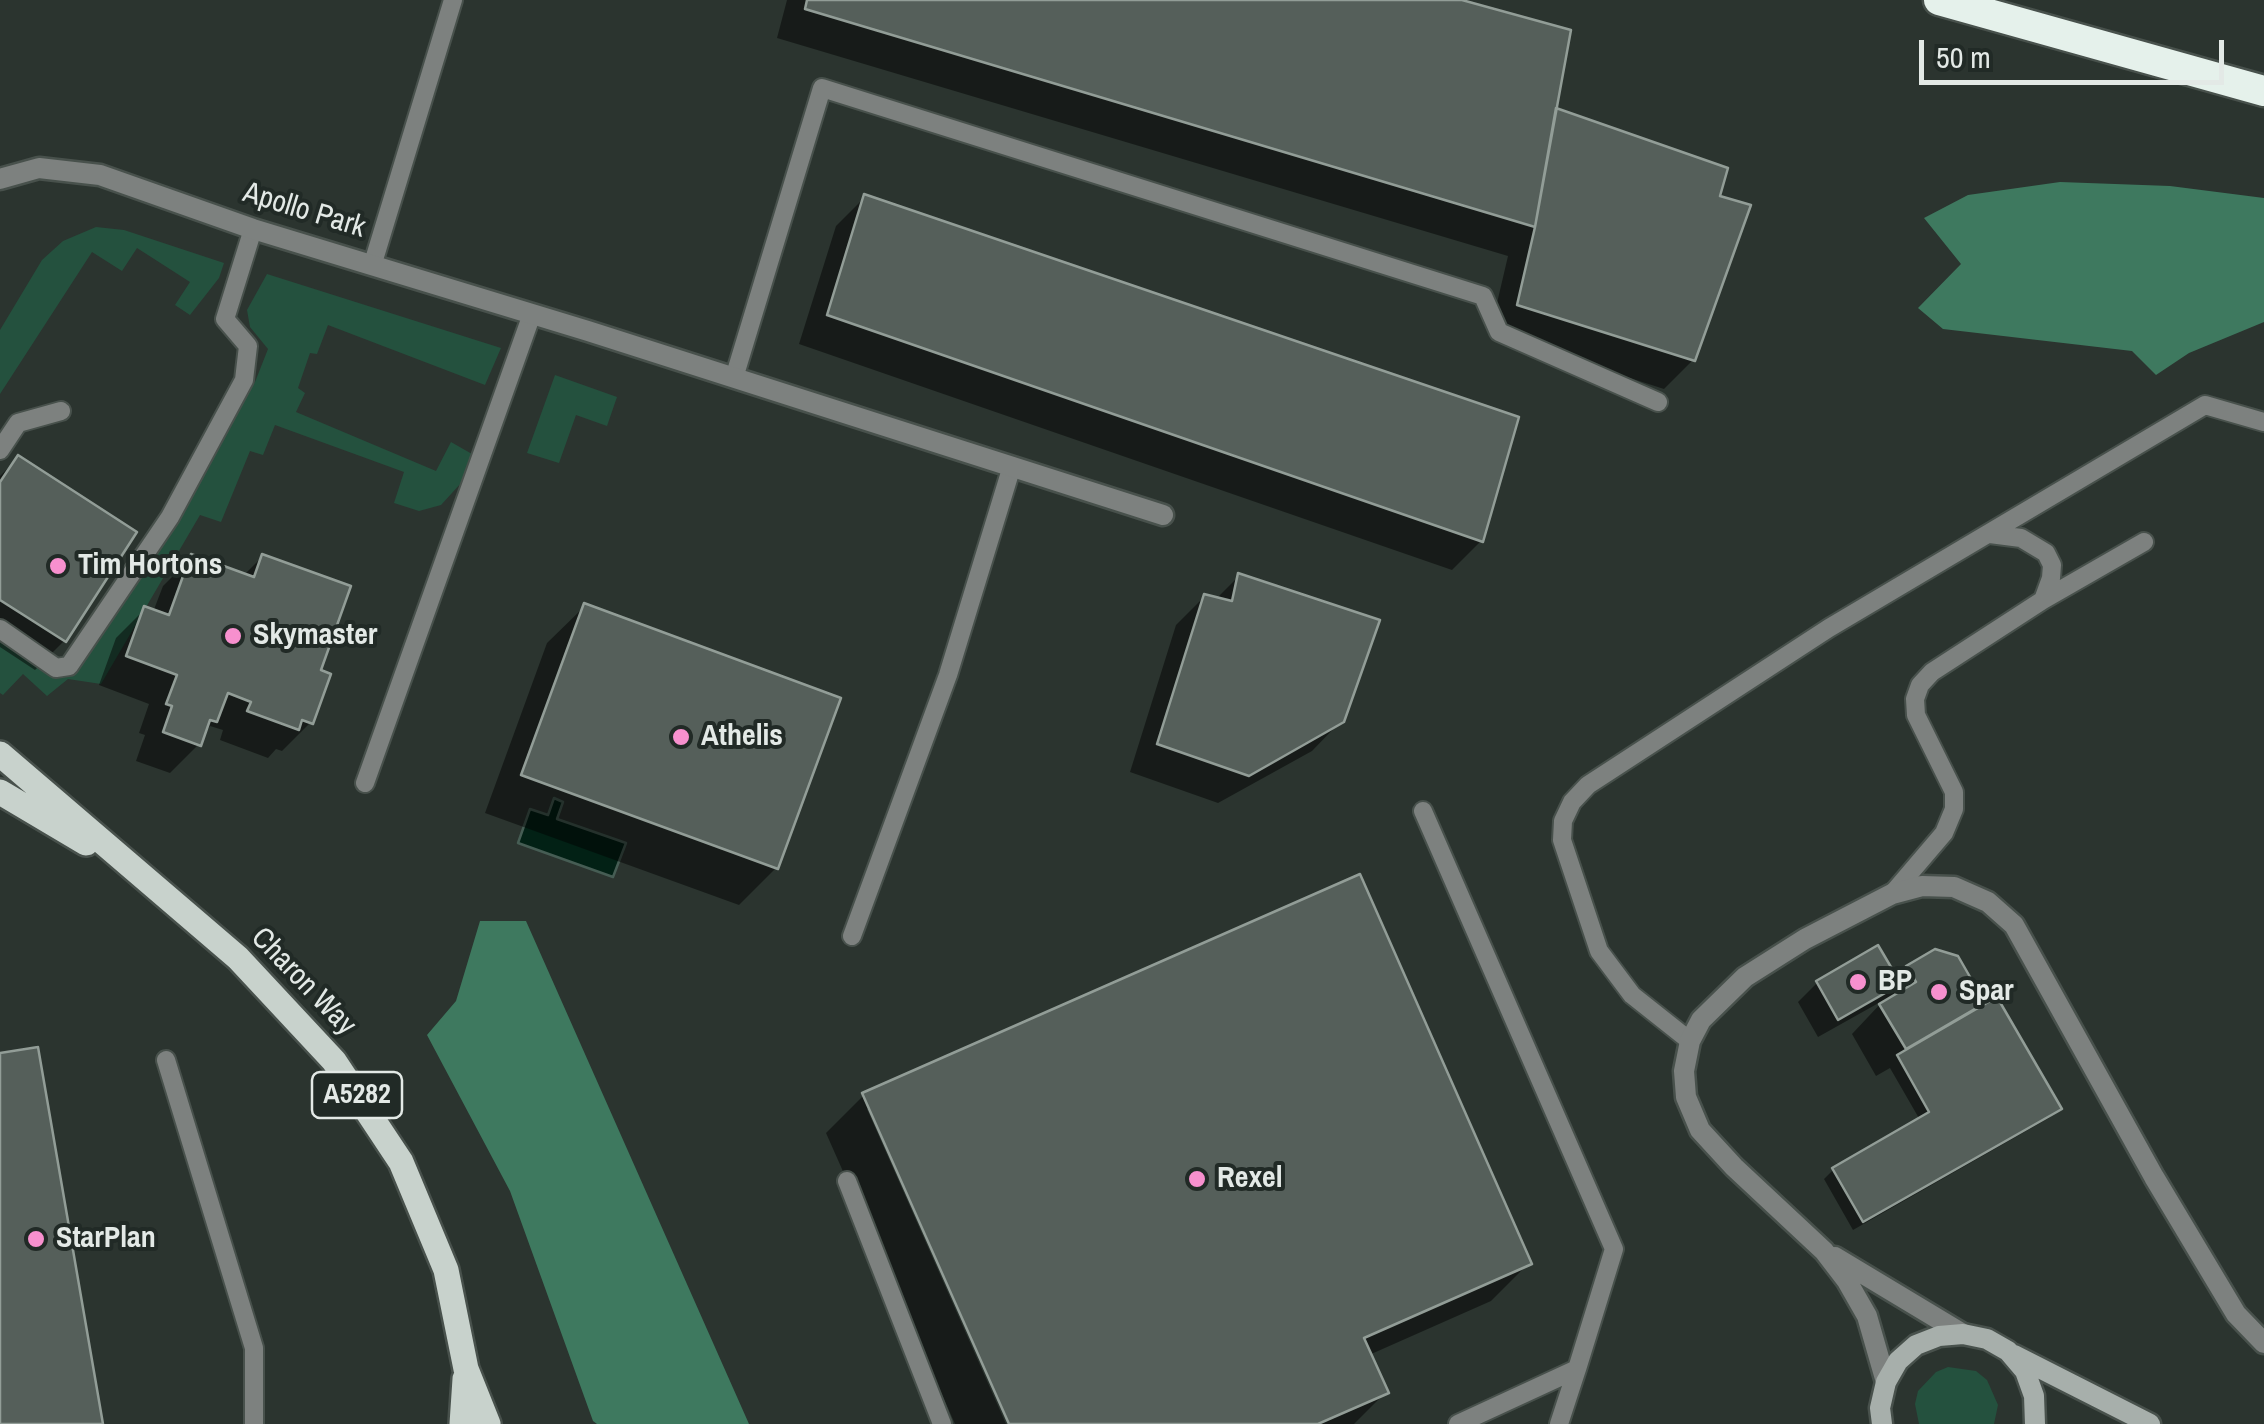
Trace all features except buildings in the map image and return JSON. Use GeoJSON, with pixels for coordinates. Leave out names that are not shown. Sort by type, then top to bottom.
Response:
{"type":"FeatureCollection","features":[{"type":"Feature","properties":{"kind":"highway"},"geometry":{"type":"LineString","coordinates":[[1939,0],[2264,91]]}},
{"type":"Feature","properties":{"kind":"main road","name":"Charon Way"},"geometry":{"type":"LineString","coordinates":[[0,754],[238,958],[334,1061],[401,1162],[446,1270],[466,1369],[488,1424]]}},
{"type":"Feature","properties":{"kind":"main road","name":"Charon Way"},"geometry":{"type":"LineString","coordinates":[[0,792],[150,882]]}},
{"type":"Feature","properties":{"kind":"main road","name":"Charon Way"},"geometry":{"type":"LineString","coordinates":[[462,1424],[466,1369]]}},
{"type":"Feature","properties":{"kind":"street","name":"Apollo Park"},"geometry":{"type":"LineString","coordinates":[[0,180],[40,168],[100,176],[253,228],[588,330],[1163,515]]}},
{"type":"Feature","properties":{"kind":"street"},"geometry":{"type":"LineString","coordinates":[[1886,1382],[1867,1316],[1847,1281],[1824,1251],[1700,1130],[1686,1097],[1684,1071],[1690,1042],[1701,1020],[1745,977],[1806,939],[1892,894],[1922,886],[1954,886],[1988,902],[2014,925],[2184,1228],[2236,1314],[2264,1343]]}},
{"type":"Feature","properties":{"kind":"street"},"geometry":{"type":"LineString","coordinates":[[1824,1251],[1963,1334]]}},
{"type":"Feature","properties":{"kind":"street"},"geometry":{"type":"LineString","coordinates":[[1877,1419],[1886,1382],[1898,1361],[1916,1345],[1939,1336],[1963,1334],[1988,1339],[2150,1424]]}},
{"type":"Feature","properties":{"kind":"street"},"geometry":{"type":"LineString","coordinates":[[2008,1352],[2025,1372],[2034,1396],[2035,1424]]}},
{"type":"Feature","properties":{"kind":"lane"},"geometry":{"type":"LineString","coordinates":[[372,263],[453,0]]}},
{"type":"Feature","properties":{"kind":"lane"},"geometry":{"type":"LineString","coordinates":[[734,378],[822,88],[1483,296],[1500,332],[1658,402]]}},
{"type":"Feature","properties":{"kind":"lane"},"geometry":{"type":"LineString","coordinates":[[0,630],[56,668],[69,666],[170,517],[244,380],[248,346],[225,319],[253,228]]}},
{"type":"Feature","properties":{"kind":"lane"},"geometry":{"type":"LineString","coordinates":[[365,783],[532,314]]}},
{"type":"Feature","properties":{"kind":"lane"},"geometry":{"type":"LineString","coordinates":[[734,378],[744,345]]}},
{"type":"Feature","properties":{"kind":"lane"},"geometry":{"type":"LineString","coordinates":[[1690,1042],[1632,996],[1599,952],[1562,840],[1572,802],[1588,785],[1813,639],[2205,406],[2264,422]]}},
{"type":"Feature","properties":{"kind":"lane"},"geometry":{"type":"LineString","coordinates":[[0,450],[18,424],[60,412]]}},
{"type":"Feature","properties":{"kind":"lane"},"geometry":{"type":"LineString","coordinates":[[852,936],[948,675],[1012,466]]}},
{"type":"Feature","properties":{"kind":"lane"},"geometry":{"type":"LineString","coordinates":[[1990,534],[2020,538],[2046,553],[2052,565],[2052,578],[2043,600]]}},
{"type":"Feature","properties":{"kind":"lane"},"geometry":{"type":"LineString","coordinates":[[1892,894],[1944,833],[1954,809],[1954,792],[1916,715],[1915,699],[1920,685],[1932,672],[2043,600],[2144,542]]}},
{"type":"Feature","properties":{"kind":"lane"},"geometry":{"type":"LineString","coordinates":[[1423,811],[1614,1249],[1558,1424]]}},
{"type":"Feature","properties":{"kind":"lane"},"geometry":{"type":"LineString","coordinates":[[166,1060],[254,1348],[254,1424]]}},
{"type":"Feature","properties":{"kind":"lane"},"geometry":{"type":"LineString","coordinates":[[847,1181],[942,1424]]}},
{"type":"Feature","properties":{"kind":"lane"},"geometry":{"type":"LineString","coordinates":[[1458,1424],[1577,1369]]}},
{"type":"Feature","properties":{"kind":"shaded area"},"geometry":{"type":"Polygon","coordinates":[[[96,227],[124,230],[224,263],[219,278],[190,315],[175,305],[190,282],[137,248],[122,271],[92,252],[0,394],[0,330],[42,260],[63,241],[96,227]]]}},
{"type":"Feature","properties":{"kind":"shaded area"},"geometry":{"type":"Polygon","coordinates":[[[267,274],[501,348],[485,385],[328,325],[317,354],[310,353],[298,388],[305,393],[296,412],[436,471],[451,442],[472,454],[462,482],[441,505],[419,511],[394,503],[404,472],[275,425],[263,455],[250,451],[221,522],[200,515],[101,684],[68,679],[47,696],[23,674],[3,695],[0,637],[56,676],[83,663],[255,382],[268,349],[250,327],[247,310],[267,274]]]}},
{"type":"Feature","properties":{"kind":"shaded area"},"geometry":{"type":"Polygon","coordinates":[[[555,375],[617,397],[607,426],[576,415],[559,463],[527,453],[555,375]]]}},
{"type":"Feature","properties":{"kind":"shaded area"},"geometry":{"type":"Polygon","coordinates":[[[554,798],[563,802],[557,819],[626,843],[613,877],[518,843],[530,809],[548,815],[554,798]]]}},
{"type":"Feature","properties":{"kind":"shaded area"},"geometry":{"type":"Polygon","coordinates":[[[1948,1367],[1976,1371],[1987,1380],[1998,1405],[1994,1424],[1919,1424],[1915,1404],[1918,1391],[1936,1372],[1948,1367]]]}},
{"type":"Feature","properties":{"kind":"green space"},"geometry":{"type":"Polygon","coordinates":[[[2060,182],[2170,186],[2264,198],[2264,322],[2189,353],[2156,375],[2132,351],[1943,329],[1918,308],[1961,264],[1924,218],[1968,195],[2060,182]]]}},
{"type":"Feature","properties":{"kind":"green space"},"geometry":{"type":"Polygon","coordinates":[[[480,921],[526,921],[749,1424],[593,1421],[510,1191],[427,1035],[456,1001],[480,921]]]}},
{"type":"Feature","properties":{"kind":"place","name":"Tim Hortons"},"geometry":{"type":"Point","coordinates":[58,566]}},
{"type":"Feature","properties":{"kind":"place","name":"Skymaster"},"geometry":{"type":"Point","coordinates":[233,636]}},
{"type":"Feature","properties":{"kind":"place","name":"Athelis"},"geometry":{"type":"Point","coordinates":[681,737]}},
{"type":"Feature","properties":{"kind":"place","name":"BP"},"geometry":{"type":"Point","coordinates":[1858,982]}},
{"type":"Feature","properties":{"kind":"place","name":"Spar"},"geometry":{"type":"Point","coordinates":[1939,992]}},
{"type":"Feature","properties":{"kind":"place","name":"Rexel"},"geometry":{"type":"Point","coordinates":[1197,1179]}},
{"type":"Feature","properties":{"kind":"place","name":"StarPlan"},"geometry":{"type":"Point","coordinates":[36,1239]}}]}
